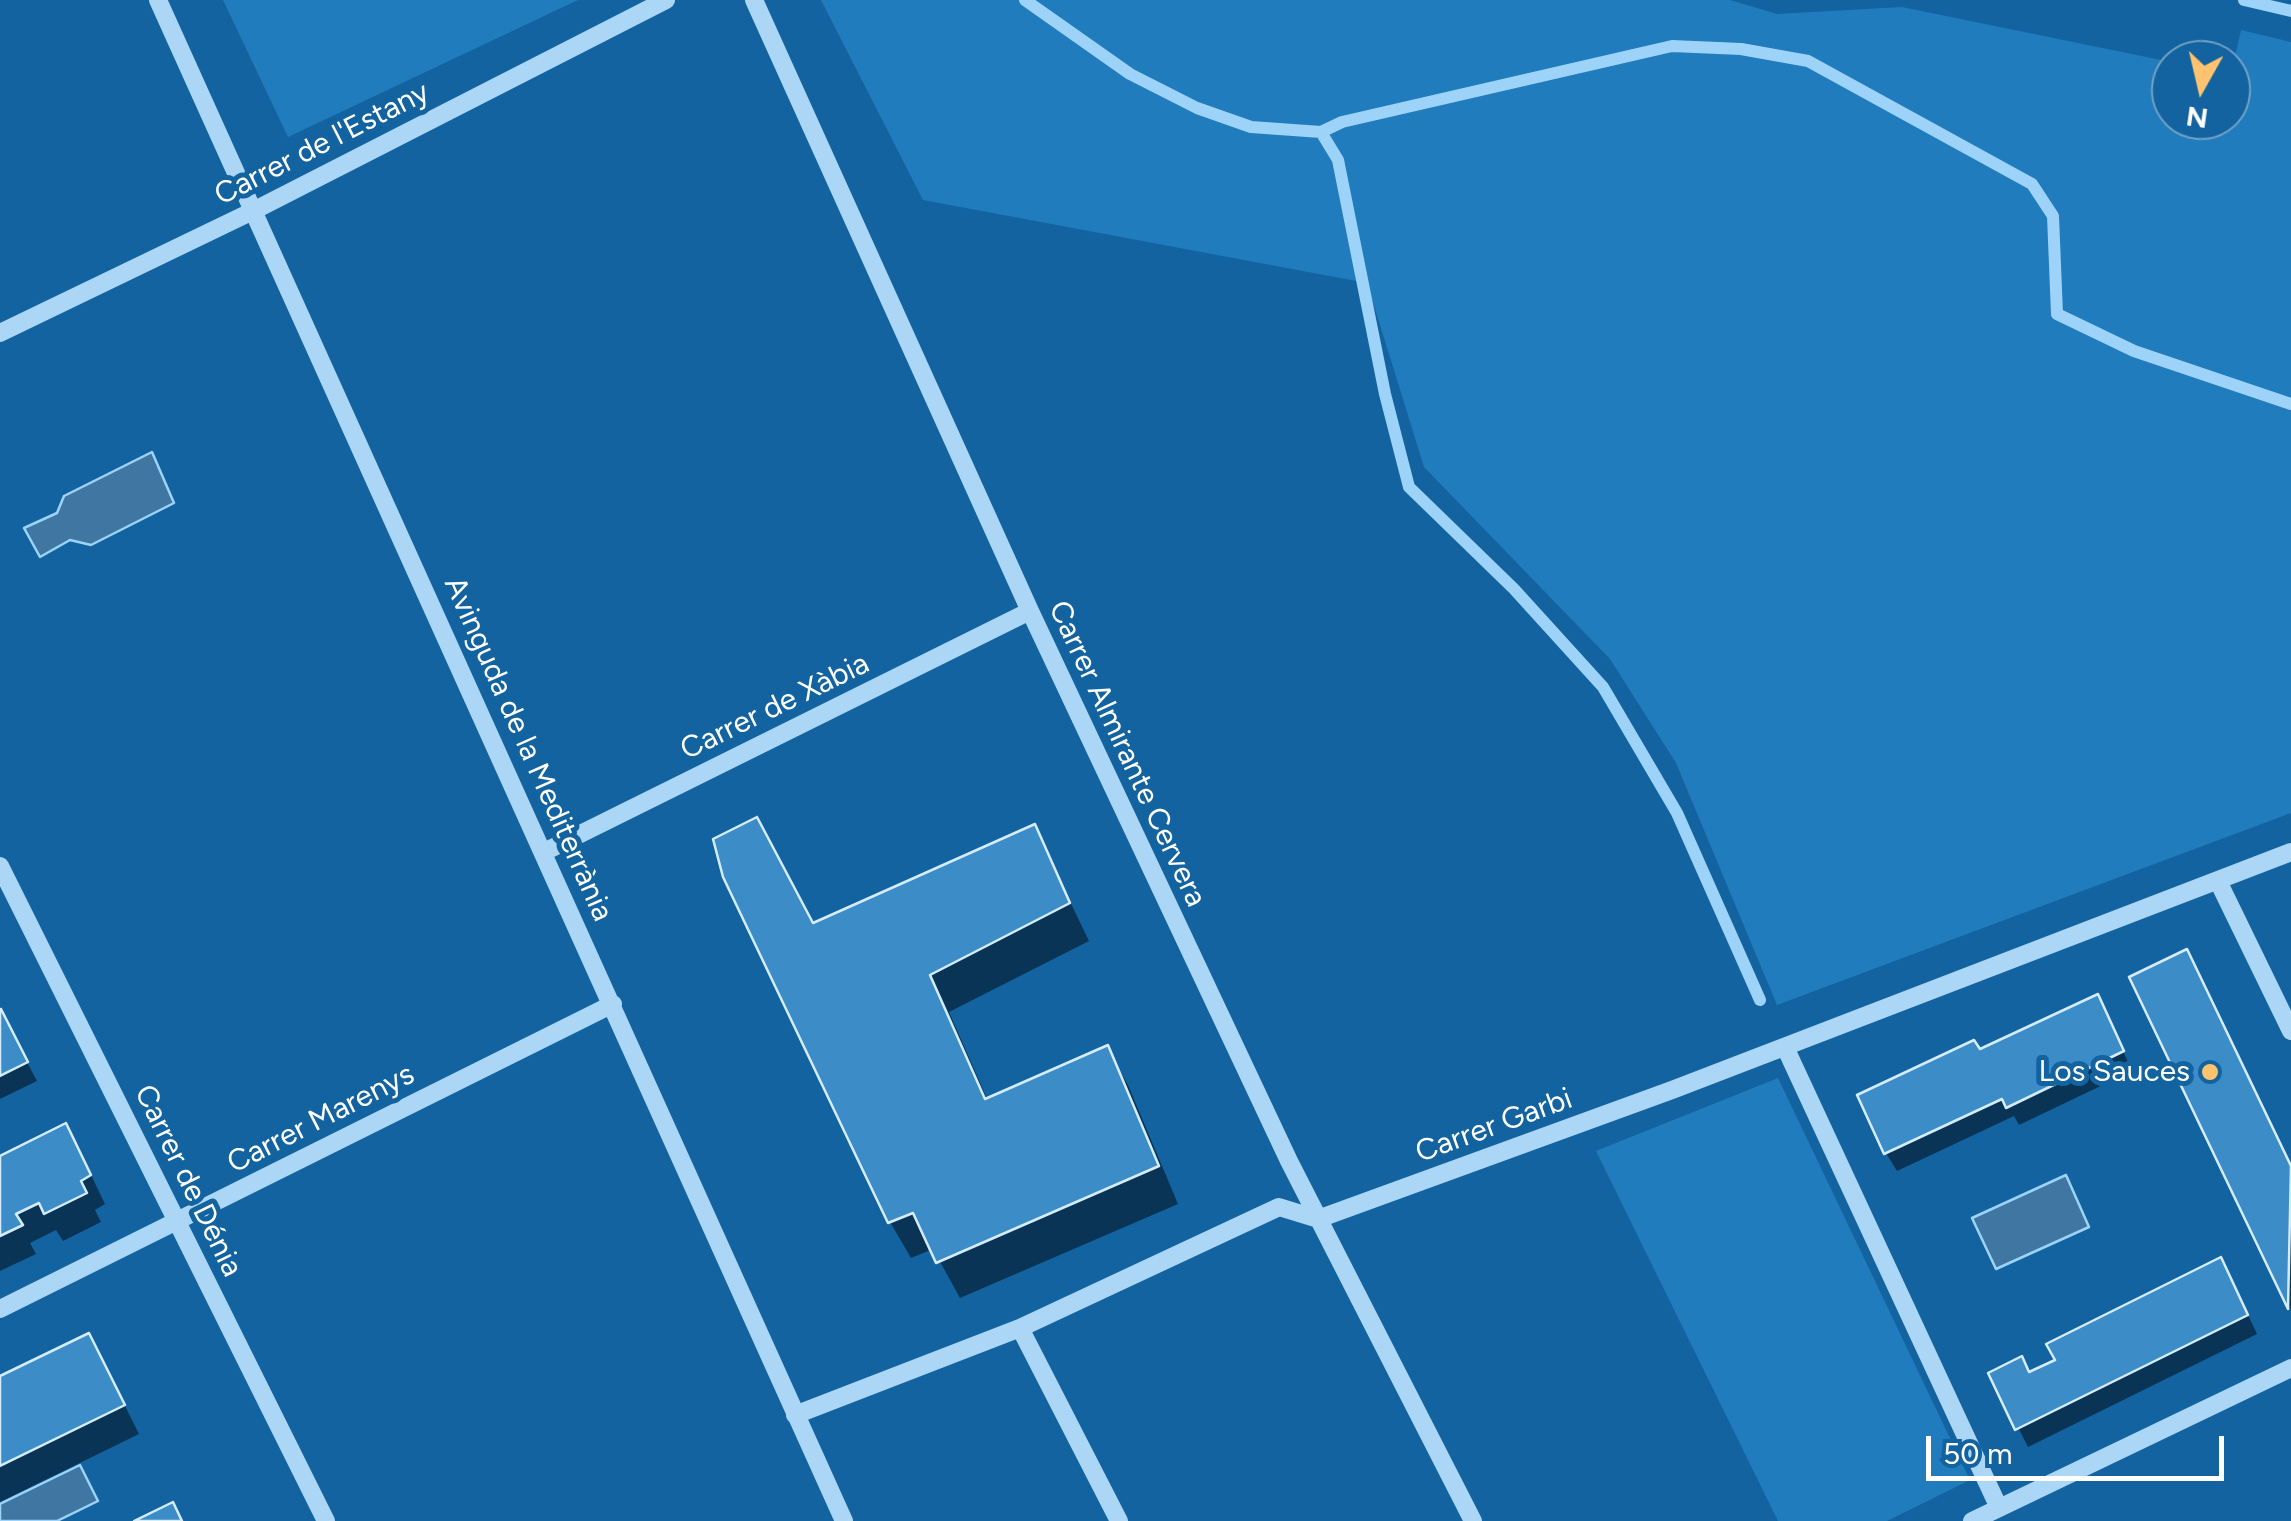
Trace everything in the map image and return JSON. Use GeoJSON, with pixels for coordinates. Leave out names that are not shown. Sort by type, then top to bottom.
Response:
{"type":"FeatureCollection","features":[{"type":"Feature","properties":{"kind":"street","name":"Avinguda de la Mediterrània"},"geometry":{"type":"LineString","coordinates":[[158,0],[844,1521]]}},
{"type":"Feature","properties":{"kind":"street","name":"Carrer de l'Estany"},"geometry":{"type":"LineString","coordinates":[[0,333],[255,210],[666,0]]}},
{"type":"Feature","properties":{"kind":"street","name":"Carrer Almirante Cervera"},"geometry":{"type":"LineString","coordinates":[[754,0],[1030,611],[1318,1220],[1472,1521]]}},
{"type":"Feature","properties":{"kind":"street","name":"Carrer de Xàbia"},"geometry":{"type":"LineString","coordinates":[[544,852],[1030,611]]}},
{"type":"Feature","properties":{"kind":"street","name":"Carrer Garbi"},"geometry":{"type":"LineString","coordinates":[[1318,1220],[1784,1047],[2291,852]]}},
{"type":"Feature","properties":{"kind":"street","name":"Carrer de Dénia"},"geometry":{"type":"LineString","coordinates":[[0,866],[326,1521]]}},
{"type":"Feature","properties":{"kind":"street"},"geometry":{"type":"LineString","coordinates":[[2218,881],[2291,1030]]}},
{"type":"Feature","properties":{"kind":"street","name":"Carrer Marenys"},"geometry":{"type":"LineString","coordinates":[[0,1309],[614,1004]]}},
{"type":"Feature","properties":{"kind":"street"},"geometry":{"type":"LineString","coordinates":[[1784,1047],[1999,1508]]}},
{"type":"Feature","properties":{"kind":"street"},"geometry":{"type":"LineString","coordinates":[[796,1415],[1020,1328],[1279,1207],[1318,1220]]}},
{"type":"Feature","properties":{"kind":"street"},"geometry":{"type":"LineString","coordinates":[[1020,1328],[1119,1521]]}},
{"type":"Feature","properties":{"kind":"street"},"geometry":{"type":"LineString","coordinates":[[1972,1521],[2291,1368]]}},
{"type":"Feature","properties":{"kind":"shaded area"},"geometry":{"type":"Polygon","coordinates":[[[223,0],[578,0],[288,137],[223,0]]]}},
{"type":"Feature","properties":{"kind":"shaded area"},"geometry":{"type":"Polygon","coordinates":[[[821,0],[1730,0],[1777,14],[1902,7],[2151,58],[2151,140],[2251,140],[2251,40],[2239,40],[2241,30],[2291,42],[2291,813],[1777,1005],[1676,763],[1610,659],[1424,467],[1367,283],[923,200],[821,0]]]}},
{"type":"Feature","properties":{"kind":"shaded area"},"geometry":{"type":"Polygon","coordinates":[[[152,452],[174,503],[91,545],[70,540],[40,557],[24,528],[57,513],[64,496],[152,452]]]}},
{"type":"Feature","properties":{"kind":"shaded area"},"geometry":{"type":"Polygon","coordinates":[[[1778,1078],[1970,1480],[1887,1521],[1778,1521],[1596,1151],[1778,1078]]]}},
{"type":"Feature","properties":{"kind":"shaded area"},"geometry":{"type":"Polygon","coordinates":[[[2066,1175],[2089,1227],[1996,1269],[1972,1218],[2066,1175]]]}},
{"type":"Feature","properties":{"kind":"shaded area"},"geometry":{"type":"Polygon","coordinates":[[[80,1465],[98,1501],[57,1521],[0,1521],[0,1504],[80,1465]]]}},
{"type":"Feature","properties":{"kind":"building"},"geometry":{"type":"Polygon","coordinates":[[[757,817],[813,923],[1035,824],[1070,903],[930,975],[985,1099],[1108,1045],[1159,1166],[936,1263],[913,1213],[888,1223],[723,877],[713,839],[757,817]]]}},
{"type":"Feature","properties":{"kind":"building","name":"Los Sauces"},"geometry":{"type":"Polygon","coordinates":[[[2187,949],[2291,1166],[2288,1309],[2129,977],[2187,949]]]}},
{"type":"Feature","properties":{"kind":"building","name":"Los Sauces"},"geometry":{"type":"Polygon","coordinates":[[[2098,994],[2124,1051],[2006,1108],[2002,1099],[1884,1154],[1857,1095],[1974,1040],[1980,1049],[2098,994]]]}},
{"type":"Feature","properties":{"kind":"building"},"geometry":{"type":"Polygon","coordinates":[[[0,1010],[28,1062],[0,1076],[0,1010]]]}},
{"type":"Feature","properties":{"kind":"building"},"geometry":{"type":"Polygon","coordinates":[[[66,1123],[91,1175],[81,1181],[87,1193],[44,1214],[39,1203],[16,1214],[23,1225],[0,1236],[0,1156],[66,1123]]]}},
{"type":"Feature","properties":{"kind":"building"},"geometry":{"type":"Polygon","coordinates":[[[2221,1257],[2248,1315],[2015,1430],[1988,1373],[2022,1356],[2029,1372],[2055,1360],[2046,1344],[2221,1257]]]}},
{"type":"Feature","properties":{"kind":"building"},"geometry":{"type":"Polygon","coordinates":[[[89,1333],[125,1405],[0,1466],[0,1376],[89,1333]]]}},
{"type":"Feature","properties":{"kind":"building"},"geometry":{"type":"Polygon","coordinates":[[[173,1502],[182,1521],[134,1521],[173,1502]]]}},
{"type":"Feature","properties":{"kind":"waterway"},"geometry":{"type":"LineString","coordinates":[[1025,0],[1130,74],[1197,108],[1251,127],[1321,132],[1338,160],[1385,394],[1409,487],[1514,589],[1603,687],[1677,813],[1760,1000]]}},
{"type":"Feature","properties":{"kind":"waterway"},"geometry":{"type":"LineString","coordinates":[[2244,0],[2291,11]]}},
{"type":"Feature","properties":{"kind":"waterway"},"geometry":{"type":"LineString","coordinates":[[1321,132],[1342,122],[1672,46],[1741,49],[1808,61],[2032,184],[2053,216],[2057,314],[2134,351],[2291,404]]}},
{"type":"Feature","properties":{"kind":"place","name":"Los Sauces"},"geometry":{"type":"Point","coordinates":[2210,1072]}}]}
